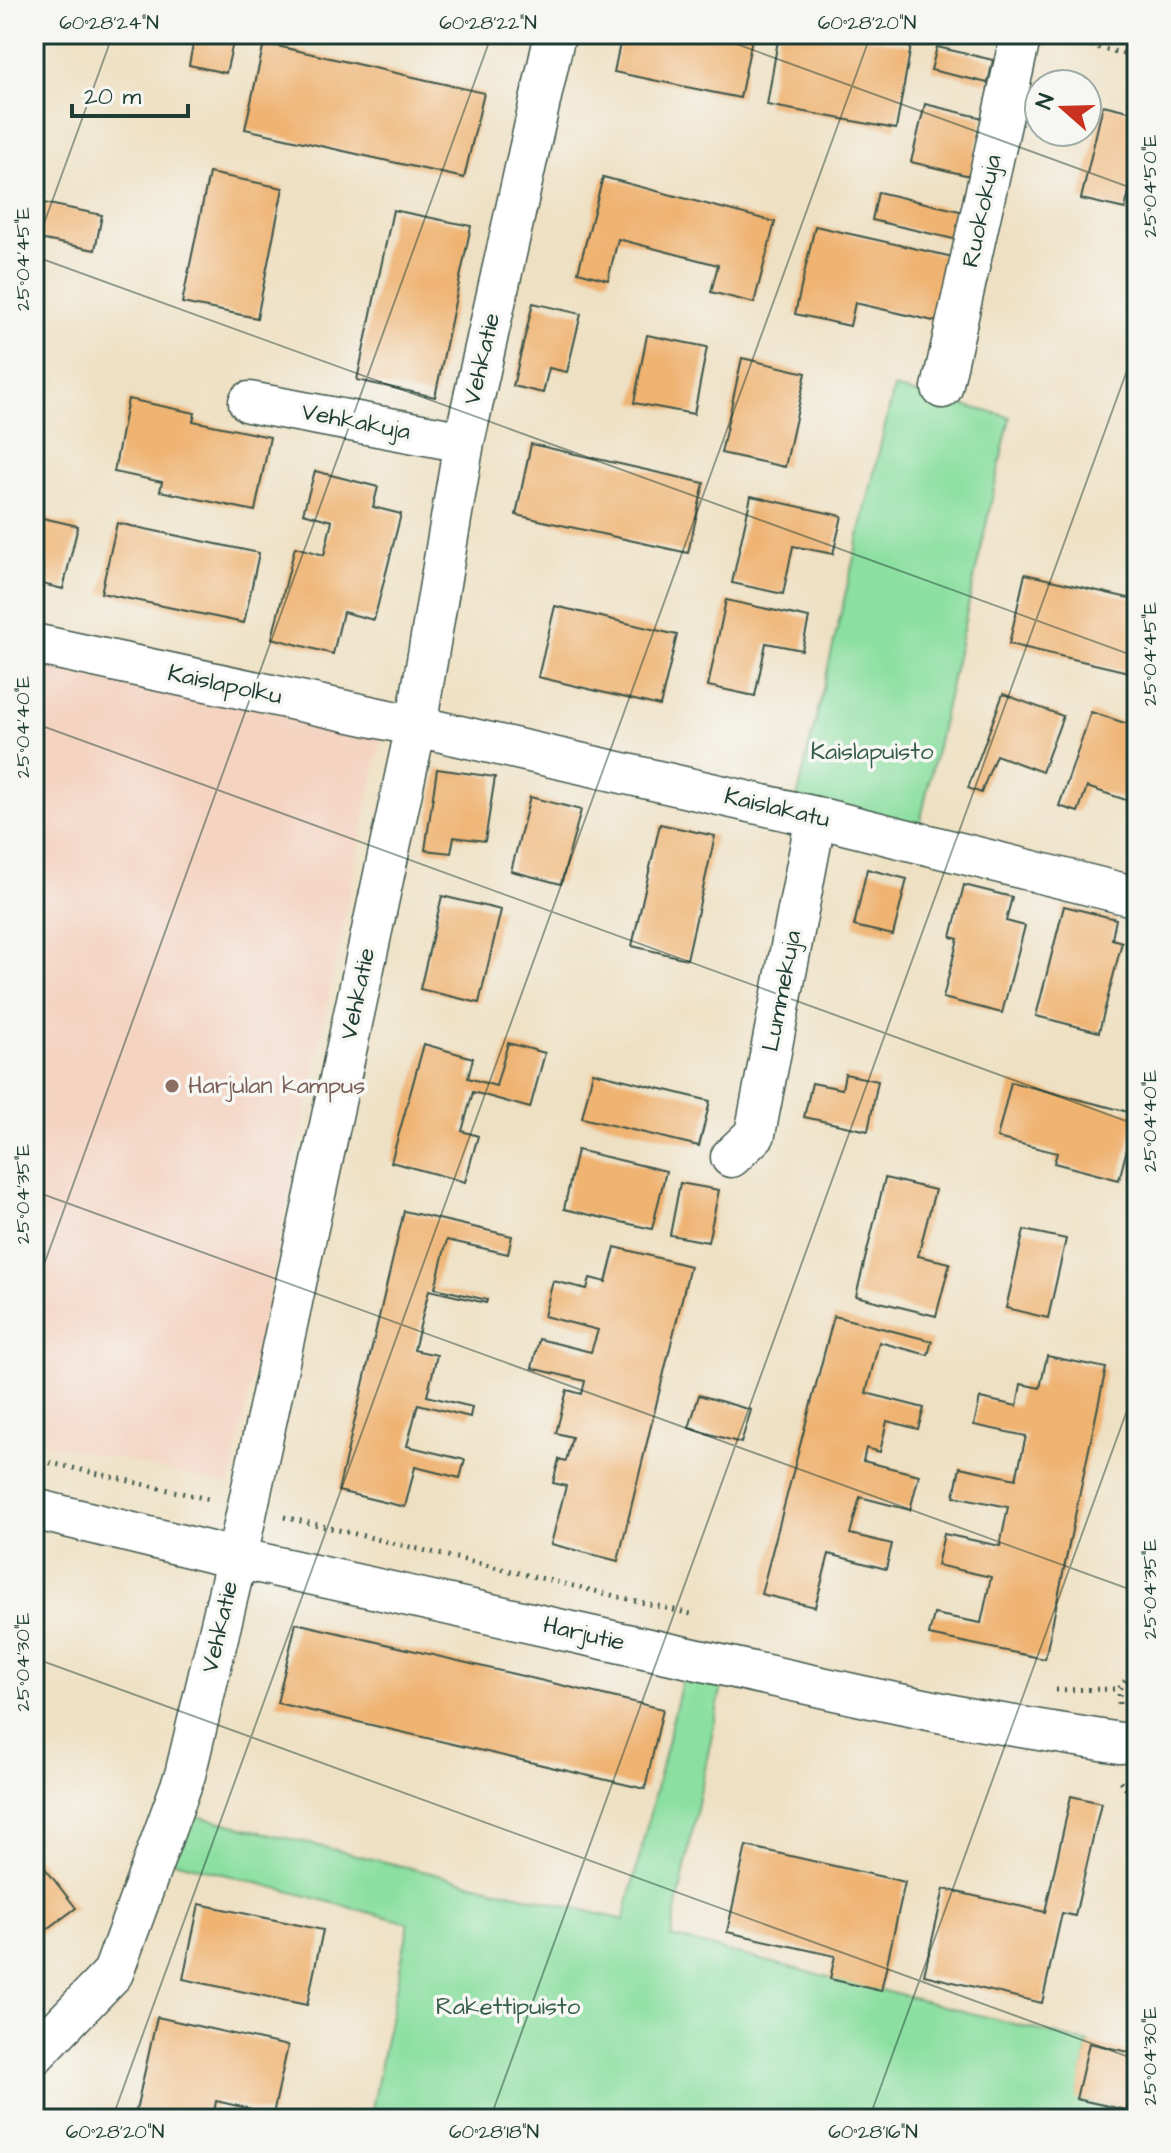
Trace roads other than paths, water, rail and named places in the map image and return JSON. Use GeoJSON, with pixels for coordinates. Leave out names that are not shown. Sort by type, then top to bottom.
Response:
{"type":"FeatureCollection","features":[{"type":"Feature","properties":{"kind":"street","name":"Vehkatie"},"geometry":{"type":"LineString","coordinates":[[34,2055],[113,1973],[185,1775],[237,1557],[416,726],[464,442],[555,34]]}},
{"type":"Feature","properties":{"kind":"street","name":"Ruokokuja"},"geometry":{"type":"LineString","coordinates":[[942,388],[1038,36]]}},
{"type":"Feature","properties":{"kind":"street","name":"Vehkakuja"},"geometry":{"type":"LineString","coordinates":[[249,402],[464,442]]}},
{"type":"Feature","properties":{"kind":"street","name":"Kaislapolku"},"geometry":{"type":"LineString","coordinates":[[34,644],[416,726]]}},
{"type":"Feature","properties":{"kind":"street","name":"Kaislakatu"},"geometry":{"type":"LineString","coordinates":[[416,726],[816,817],[1137,897]]}},
{"type":"Feature","properties":{"kind":"street","name":"Lummekuja"},"geometry":{"type":"LineString","coordinates":[[731,1157],[755,1134],[816,817]]}},
{"type":"Feature","properties":{"kind":"street","name":"Harjutie"},"geometry":{"type":"LineString","coordinates":[[34,1509],[237,1557],[957,1716],[1120,1743],[1137,1742]]}},
{"type":"Feature","properties":{"kind":"place","name":"Harjulan kampus"},"geometry":{"type":"Point","coordinates":[172,1086]}},
{"type":"Feature","properties":{"kind":"park label","name":"Kaislapuisto"},"geometry":{"type":"Point","coordinates":[872,752]}},
{"type":"Feature","properties":{"kind":"park label","name":"Rakettipuisto"},"geometry":{"type":"Point","coordinates":[508,2007]}}]}
